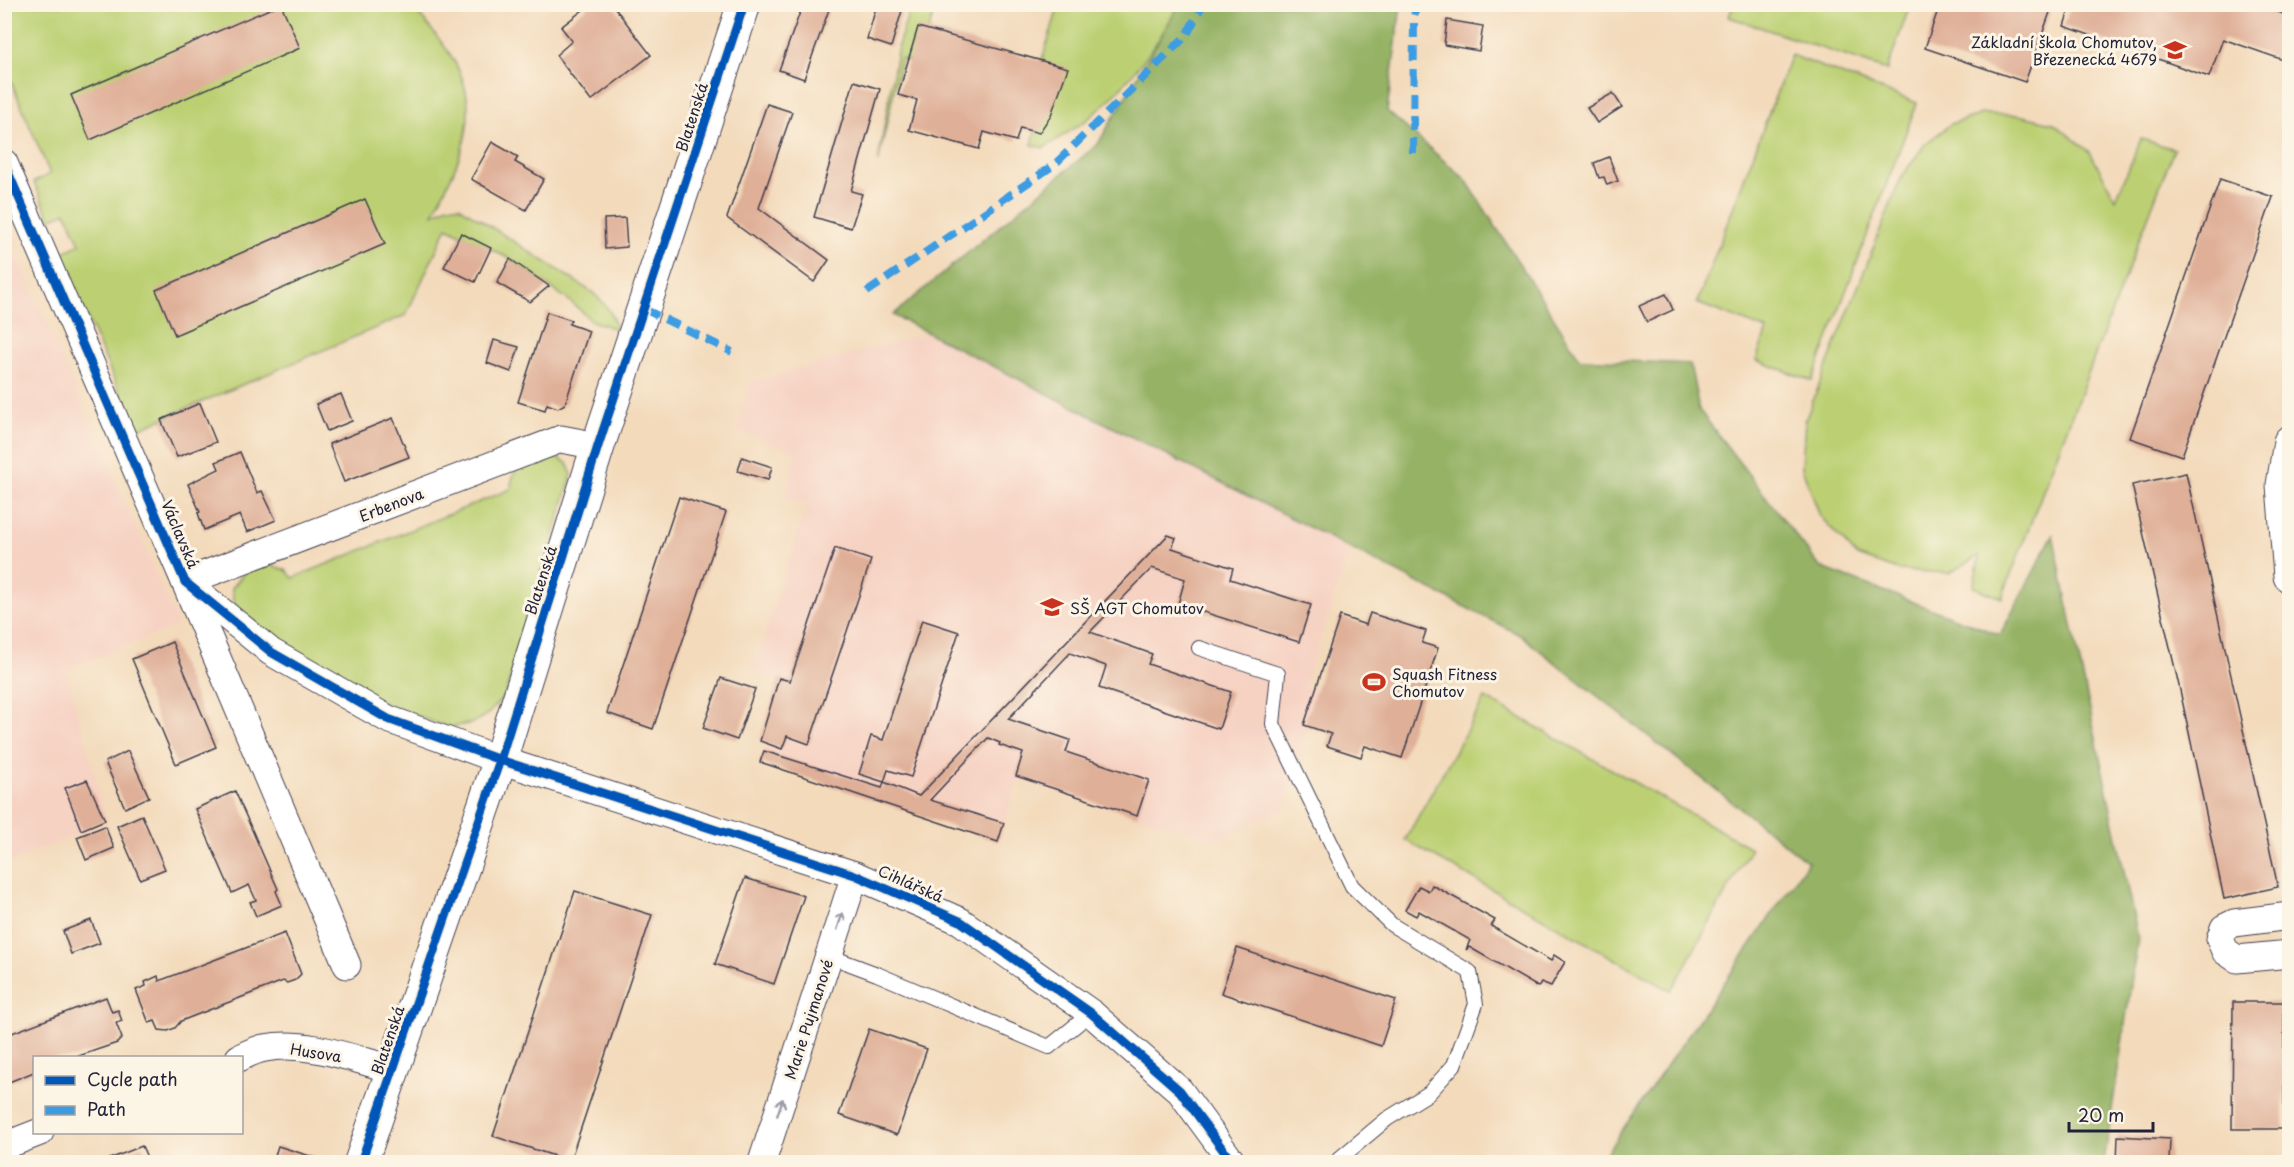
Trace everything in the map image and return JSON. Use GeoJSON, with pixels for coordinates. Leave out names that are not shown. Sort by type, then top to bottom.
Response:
{"type":"FeatureCollection","features":[{"type":"Feature","properties":{"kind":"street","name":"Blatenská"},"geometry":{"type":"LineString","coordinates":[[361,1162],[500,760],[598,446],[744,4]]}},
{"type":"Feature","properties":{"kind":"street","name":"Václavská"},"geometry":{"type":"LineString","coordinates":[[4,163],[13,203],[185,582],[347,965]]}},
{"type":"Feature","properties":{"kind":"street","name":"Erbenova"},"geometry":{"type":"LineString","coordinates":[[185,582],[561,439],[598,446]]}},
{"type":"Feature","properties":{"kind":"street"},"geometry":{"type":"LineString","coordinates":[[2289,442],[2283,485],[2289,558]]}},
{"type":"Feature","properties":{"kind":"street","name":"Václavská"},"geometry":{"type":"LineString","coordinates":[[185,582],[272,652],[388,719],[500,760]]}},
{"type":"Feature","properties":{"kind":"street","name":"Cihlářská"},"geometry":{"type":"LineString","coordinates":[[500,760],[855,875],[960,921],[1091,1013],[1180,1091],[1232,1162]]}},
{"type":"Feature","properties":{"kind":"street","name":"Marie Pujmanové"},"geometry":{"type":"LineString","coordinates":[[762,1162],[855,875]]}},
{"type":"Feature","properties":{"kind":"street"},"geometry":{"type":"LineString","coordinates":[[2289,916],[2234,923],[2224,928],[2220,939],[2225,951],[2237,959],[2289,954]]}},
{"type":"Feature","properties":{"kind":"street","name":"Husova"},"geometry":{"type":"LineString","coordinates":[[243,1056],[265,1048],[296,1046],[392,1069]]}},
{"type":"Feature","properties":{"kind":"street"},"geometry":{"type":"LineString","coordinates":[[4,1146],[35,1134]]}},
{"type":"Feature","properties":{"kind":"lane"},"geometry":{"type":"LineString","coordinates":[[1199,648],[1278,674],[1273,724],[1352,886],[1392,924],[1470,972],[1476,1005],[1454,1065],[1429,1093],[1387,1119],[1338,1162]]}},
{"type":"Feature","properties":{"kind":"lane"},"geometry":{"type":"LineString","coordinates":[[829,956],[1049,1047],[1091,1013]]}},
{"type":"Feature","properties":{"kind":"shaded area"},"geometry":{"type":"Polygon","coordinates":[[[5,252],[19,260],[178,625],[66,670],[107,821],[12,861],[10,858],[5,860],[5,252]]]}},
{"type":"Feature","properties":{"kind":"shaded area","name":"SŠ AGT Chomutov"},"geometry":{"type":"Polygon","coordinates":[[[1174,264],[1361,517],[1304,686],[1316,689],[1304,725],[1307,727],[1284,810],[1215,840],[1018,780],[998,842],[760,762],[766,744],[760,741],[779,680],[753,671],[806,505],[784,498],[797,452],[737,431],[750,382],[1174,264]]]}},
{"type":"Feature","properties":{"kind":"green space"},"geometry":{"type":"Polygon","coordinates":[[[1733,4],[1910,5],[1887,70],[1729,17],[1733,4]]]}},
{"type":"Feature","properties":{"kind":"green space"},"geometry":{"type":"Polygon","coordinates":[[[4,5],[411,5],[451,56],[462,77],[467,97],[468,117],[460,156],[433,214],[448,206],[459,206],[592,292],[607,308],[616,329],[592,321],[571,302],[510,259],[447,227],[406,315],[136,430],[61,257],[62,253],[80,244],[66,212],[50,219],[34,182],[50,174],[5,67],[4,5]]]}},
{"type":"Feature","properties":{"kind":"green space"},"geometry":{"type":"Polygon","coordinates":[[[911,5],[936,5],[919,63],[901,59],[878,163],[898,46],[911,5]]]}},
{"type":"Feature","properties":{"kind":"green space"},"geometry":{"type":"Polygon","coordinates":[[[1059,5],[1179,5],[1153,47],[1117,92],[1088,119],[1044,148],[1032,145],[1036,128],[1022,124],[1059,5]]]}},
{"type":"Feature","properties":{"kind":"green space"},"geometry":{"type":"Polygon","coordinates":[[[1179,5],[1401,5],[1387,111],[1466,180],[1580,359],[1690,364],[1699,410],[1820,567],[2000,635],[2053,535],[2138,938],[2104,1162],[1600,1162],[1808,862],[1520,635],[893,315],[1098,144],[1179,5]]]}},
{"type":"Feature","properties":{"kind":"green space"},"geometry":{"type":"Polygon","coordinates":[[[1791,55],[1917,103],[1812,381],[1756,360],[1767,330],[1697,303],[1791,55]]]}},
{"type":"Feature","properties":{"kind":"green space"},"geometry":{"type":"Polygon","coordinates":[[[1982,114],[2018,115],[2053,123],[2090,152],[2116,199],[2141,139],[2174,149],[2002,598],[1973,587],[1980,555],[1950,573],[1898,570],[1857,556],[1820,516],[1802,468],[1805,421],[1901,178],[1925,144],[1951,124],[1982,114]]]}},
{"type":"Feature","properties":{"kind":"green space"},"geometry":{"type":"Polygon","coordinates":[[[549,453],[567,463],[572,475],[505,695],[489,713],[473,723],[452,727],[444,726],[386,704],[333,675],[267,632],[237,608],[233,601],[232,588],[244,573],[267,564],[286,570],[293,578],[511,489],[517,468],[549,453]]]}},
{"type":"Feature","properties":{"kind":"green space"},"geometry":{"type":"Polygon","coordinates":[[[1485,698],[1751,848],[1671,991],[1405,840],[1485,698]]]}},
{"type":"Feature","properties":{"kind":"building"},"geometry":{"type":"Polygon","coordinates":[[[281,4],[300,48],[90,140],[71,95],[281,4]]]}},
{"type":"Feature","properties":{"kind":"building"},"geometry":{"type":"Polygon","coordinates":[[[591,4],[612,4],[651,55],[591,101],[556,55],[572,41],[561,27],[591,4]]]}},
{"type":"Feature","properties":{"kind":"building"},"geometry":{"type":"Polygon","coordinates":[[[803,4],[831,4],[804,79],[779,70],[803,4]]]}},
{"type":"Feature","properties":{"kind":"building"},"geometry":{"type":"Polygon","coordinates":[[[877,4],[904,4],[891,47],[867,39],[877,4]]]}},
{"type":"Feature","properties":{"kind":"building","name":"Základní škola Chomutov, Březenecká 4679"},"geometry":{"type":"Polygon","coordinates":[[[1940,4],[2053,4],[2025,82],[1925,48],[1940,4]]]}},
{"type":"Feature","properties":{"kind":"building","name":"Základní škola Chomutov, Březenecká 4679"},"geometry":{"type":"Polygon","coordinates":[[[2071,4],[2257,4],[2289,16],[2289,62],[2223,39],[2209,77],[2064,26],[2071,4]]]}},
{"type":"Feature","properties":{"kind":"building"},"geometry":{"type":"Polygon","coordinates":[[[1447,20],[1483,26],[1479,51],[1444,45],[1447,20]]]}},
{"type":"Feature","properties":{"kind":"building"},"geometry":{"type":"Polygon","coordinates":[[[918,27],[1068,68],[1051,115],[1039,133],[1020,128],[1016,141],[984,132],[979,149],[909,130],[917,100],[898,95],[918,27]]]}},
{"type":"Feature","properties":{"kind":"building"},"geometry":{"type":"Polygon","coordinates":[[[854,81],[880,89],[851,191],[862,194],[851,228],[814,217],[854,81]]]}},
{"type":"Feature","properties":{"kind":"building"},"geometry":{"type":"Polygon","coordinates":[[[1613,93],[1622,107],[1597,123],[1587,108],[1613,93]]]}},
{"type":"Feature","properties":{"kind":"building"},"geometry":{"type":"Polygon","coordinates":[[[767,104],[792,112],[759,208],[829,260],[814,282],[727,218],[767,104]]]}},
{"type":"Feature","properties":{"kind":"building"},"geometry":{"type":"Polygon","coordinates":[[[492,142],[518,157],[515,162],[544,179],[526,210],[471,179],[492,142]]]}},
{"type":"Feature","properties":{"kind":"building"},"geometry":{"type":"Polygon","coordinates":[[[1609,157],[1618,181],[1607,185],[1604,177],[1599,178],[1594,163],[1609,157]]]}},
{"type":"Feature","properties":{"kind":"building"},"geometry":{"type":"Polygon","coordinates":[[[2220,179],[2273,197],[2182,456],[2130,438],[2220,179]]]}},
{"type":"Feature","properties":{"kind":"building"},"geometry":{"type":"Polygon","coordinates":[[[365,199],[385,244],[175,335],[156,290],[365,199]]]}},
{"type":"Feature","properties":{"kind":"building"},"geometry":{"type":"Polygon","coordinates":[[[625,218],[627,247],[605,249],[604,219],[625,218]]]}},
{"type":"Feature","properties":{"kind":"building"},"geometry":{"type":"Polygon","coordinates":[[[461,233],[491,248],[475,282],[444,267],[461,233]]]}},
{"type":"Feature","properties":{"kind":"building"},"geometry":{"type":"Polygon","coordinates":[[[510,259],[549,286],[530,302],[497,283],[510,259]]]}},
{"type":"Feature","properties":{"kind":"building"},"geometry":{"type":"Polygon","coordinates":[[[1666,294],[1673,310],[1647,322],[1639,306],[1666,294]]]}},
{"type":"Feature","properties":{"kind":"building"},"geometry":{"type":"Polygon","coordinates":[[[547,312],[571,320],[569,324],[589,331],[565,404],[558,408],[547,404],[545,410],[518,402],[547,312]]]}},
{"type":"Feature","properties":{"kind":"building"},"geometry":{"type":"Polygon","coordinates":[[[494,340],[519,347],[511,372],[487,363],[494,340]]]}},
{"type":"Feature","properties":{"kind":"building"},"geometry":{"type":"Polygon","coordinates":[[[341,394],[352,421],[327,431],[316,404],[341,394]]]}},
{"type":"Feature","properties":{"kind":"building"},"geometry":{"type":"Polygon","coordinates":[[[200,403],[216,442],[177,457],[161,420],[200,403]]]}},
{"type":"Feature","properties":{"kind":"building"},"geometry":{"type":"Polygon","coordinates":[[[393,418],[409,457],[344,482],[329,444],[393,418]]]}},
{"type":"Feature","properties":{"kind":"building"},"geometry":{"type":"Polygon","coordinates":[[[240,452],[257,493],[262,491],[276,520],[247,532],[240,515],[204,530],[198,513],[200,512],[188,484],[219,469],[216,462],[240,452]]]}},
{"type":"Feature","properties":{"kind":"building"},"geometry":{"type":"Polygon","coordinates":[[[742,457],[772,467],[768,480],[738,471],[742,457]]]}},
{"type":"Feature","properties":{"kind":"building"},"geometry":{"type":"Polygon","coordinates":[[[2186,473],[2278,887],[2224,899],[2180,690],[2132,485],[2186,473]]]}},
{"type":"Feature","properties":{"kind":"building"},"geometry":{"type":"Polygon","coordinates":[[[679,497],[726,512],[653,729],[607,713],[679,497]]]}},
{"type":"Feature","properties":{"kind":"building"},"geometry":{"type":"Polygon","coordinates":[[[1168,535],[1176,538],[1172,548],[1233,568],[1230,579],[1311,605],[1299,642],[1178,604],[1185,579],[1152,568],[1090,632],[1152,654],[1148,664],[1231,692],[1219,729],[1099,688],[1106,666],[1070,653],[1008,719],[1070,740],[1066,752],[1149,780],[1137,816],[1016,776],[1023,753],[999,745],[1000,743],[988,738],[930,800],[1004,823],[998,842],[760,762],[764,751],[882,788],[884,782],[919,796],[1168,535]]]}},
{"type":"Feature","properties":{"kind":"building"},"geometry":{"type":"Polygon","coordinates":[[[835,548],[871,560],[809,744],[787,736],[782,749],[760,741],[779,678],[790,681],[835,548]]]}},
{"type":"Feature","properties":{"kind":"building"},"geometry":{"type":"Polygon","coordinates":[[[1370,613],[1426,631],[1422,643],[1438,648],[1402,758],[1365,746],[1361,757],[1327,746],[1331,734],[1304,725],[1340,616],[1366,625],[1370,613]]]}},
{"type":"Feature","properties":{"kind":"building"},"geometry":{"type":"Polygon","coordinates":[[[922,620],[959,632],[911,777],[888,770],[884,782],[859,774],[871,736],[883,740],[922,620]]]}},
{"type":"Feature","properties":{"kind":"building"},"geometry":{"type":"Polygon","coordinates":[[[172,642],[216,747],[176,764],[132,659],[172,642]]]}},
{"type":"Feature","properties":{"kind":"building"},"geometry":{"type":"Polygon","coordinates":[[[721,678],[755,689],[737,740],[703,728],[721,678]]]}},
{"type":"Feature","properties":{"kind":"building"},"geometry":{"type":"Polygon","coordinates":[[[128,751],[149,797],[125,808],[105,762],[128,751]]]}},
{"type":"Feature","properties":{"kind":"building"},"geometry":{"type":"Polygon","coordinates":[[[87,780],[105,820],[81,830],[65,788],[87,780]]]}},
{"type":"Feature","properties":{"kind":"building"},"geometry":{"type":"Polygon","coordinates":[[[235,791],[278,889],[276,891],[282,905],[256,916],[250,902],[256,900],[249,885],[232,893],[195,809],[235,791]]]}},
{"type":"Feature","properties":{"kind":"building"},"geometry":{"type":"Polygon","coordinates":[[[142,815],[165,869],[140,879],[117,826],[142,815]]]}},
{"type":"Feature","properties":{"kind":"building"},"geometry":{"type":"Polygon","coordinates":[[[105,826],[114,848],[86,860],[77,837],[105,826]]]}},
{"type":"Feature","properties":{"kind":"building"},"geometry":{"type":"Polygon","coordinates":[[[745,878],[804,896],[774,984],[715,964],[745,878]]]}},
{"type":"Feature","properties":{"kind":"building"},"geometry":{"type":"Polygon","coordinates":[[[1432,885],[1495,920],[1491,926],[1551,961],[1554,955],[1565,962],[1551,986],[1541,982],[1538,987],[1469,947],[1466,950],[1470,940],[1419,911],[1416,916],[1405,910],[1419,886],[1429,891],[1432,885]]]}},
{"type":"Feature","properties":{"kind":"building"},"geometry":{"type":"Polygon","coordinates":[[[575,891],[652,915],[570,1161],[493,1136],[575,891]]]}},
{"type":"Feature","properties":{"kind":"building"},"geometry":{"type":"Polygon","coordinates":[[[91,920],[100,943],[71,954],[63,931],[91,920]]]}},
{"type":"Feature","properties":{"kind":"building"},"geometry":{"type":"Polygon","coordinates":[[[285,933],[301,974],[295,980],[287,983],[283,981],[181,1021],[175,1028],[168,1031],[159,1030],[155,1021],[149,1023],[136,990],[146,986],[145,982],[158,976],[159,981],[285,933]]]}},
{"type":"Feature","properties":{"kind":"building"},"geometry":{"type":"Polygon","coordinates":[[[1237,948],[1396,1000],[1381,1046],[1221,993],[1237,948]]]}},
{"type":"Feature","properties":{"kind":"building"},"geometry":{"type":"Polygon","coordinates":[[[106,997],[112,1012],[118,1010],[122,1021],[116,1023],[122,1038],[117,1043],[79,1056],[33,1056],[33,1072],[9,1082],[4,1087],[4,1036],[106,997]]]}},
{"type":"Feature","properties":{"kind":"building"},"geometry":{"type":"Polygon","coordinates":[[[2233,1002],[2284,1002],[2284,1129],[2232,1129],[2233,1002]]]}},
{"type":"Feature","properties":{"kind":"building"},"geometry":{"type":"Polygon","coordinates":[[[869,1029],[927,1049],[897,1135],[839,1115],[869,1029]]]}},
{"type":"Feature","properties":{"kind":"building"},"geometry":{"type":"Polygon","coordinates":[[[2118,1136],[2170,1139],[2169,1162],[2117,1162],[2118,1136]]]}},
{"type":"Feature","properties":{"kind":"building"},"geometry":{"type":"Polygon","coordinates":[[[142,1146],[149,1162],[102,1162],[142,1146]]]}},
{"type":"Feature","properties":{"kind":"building"},"geometry":{"type":"Polygon","coordinates":[[[278,1146],[323,1160],[322,1162],[273,1162],[278,1146]]]}},
{"type":"Feature","properties":{"kind":"marked path"},"geometry":{"type":"LineString","coordinates":[[867,292],[1054,165],[1186,36],[1203,4]]}},
{"type":"Feature","properties":{"kind":"marked path"},"geometry":{"type":"LineString","coordinates":[[1413,153],[1414,16],[1417,4]]}},
{"type":"Feature","properties":{"kind":"marked path"},"geometry":{"type":"LineString","coordinates":[[644,309],[732,352]]}},
{"type":"Feature","properties":{"kind":"cycle path"},"geometry":{"type":"LineString","coordinates":[[361,1162],[500,760],[598,446],[744,4]]}},
{"type":"Feature","properties":{"kind":"cycle path"},"geometry":{"type":"LineString","coordinates":[[4,163],[185,582],[271,652],[388,719],[500,760],[855,875],[960,921],[1091,1013],[1180,1091],[1232,1162]]}},
{"type":"Feature","properties":{"kind":"place","name":"Základní škola Chomutov, Březenecká 4679"},"geometry":{"type":"Point","coordinates":[2175,50]}},
{"type":"Feature","properties":{"kind":"place","name":"SŠ AGT Chomutov"},"geometry":{"type":"Point","coordinates":[1052,607]}},
{"type":"Feature","properties":{"kind":"place","name":"Squash Fitness Chomutov"},"geometry":{"type":"Point","coordinates":[1374,682]}}]}
